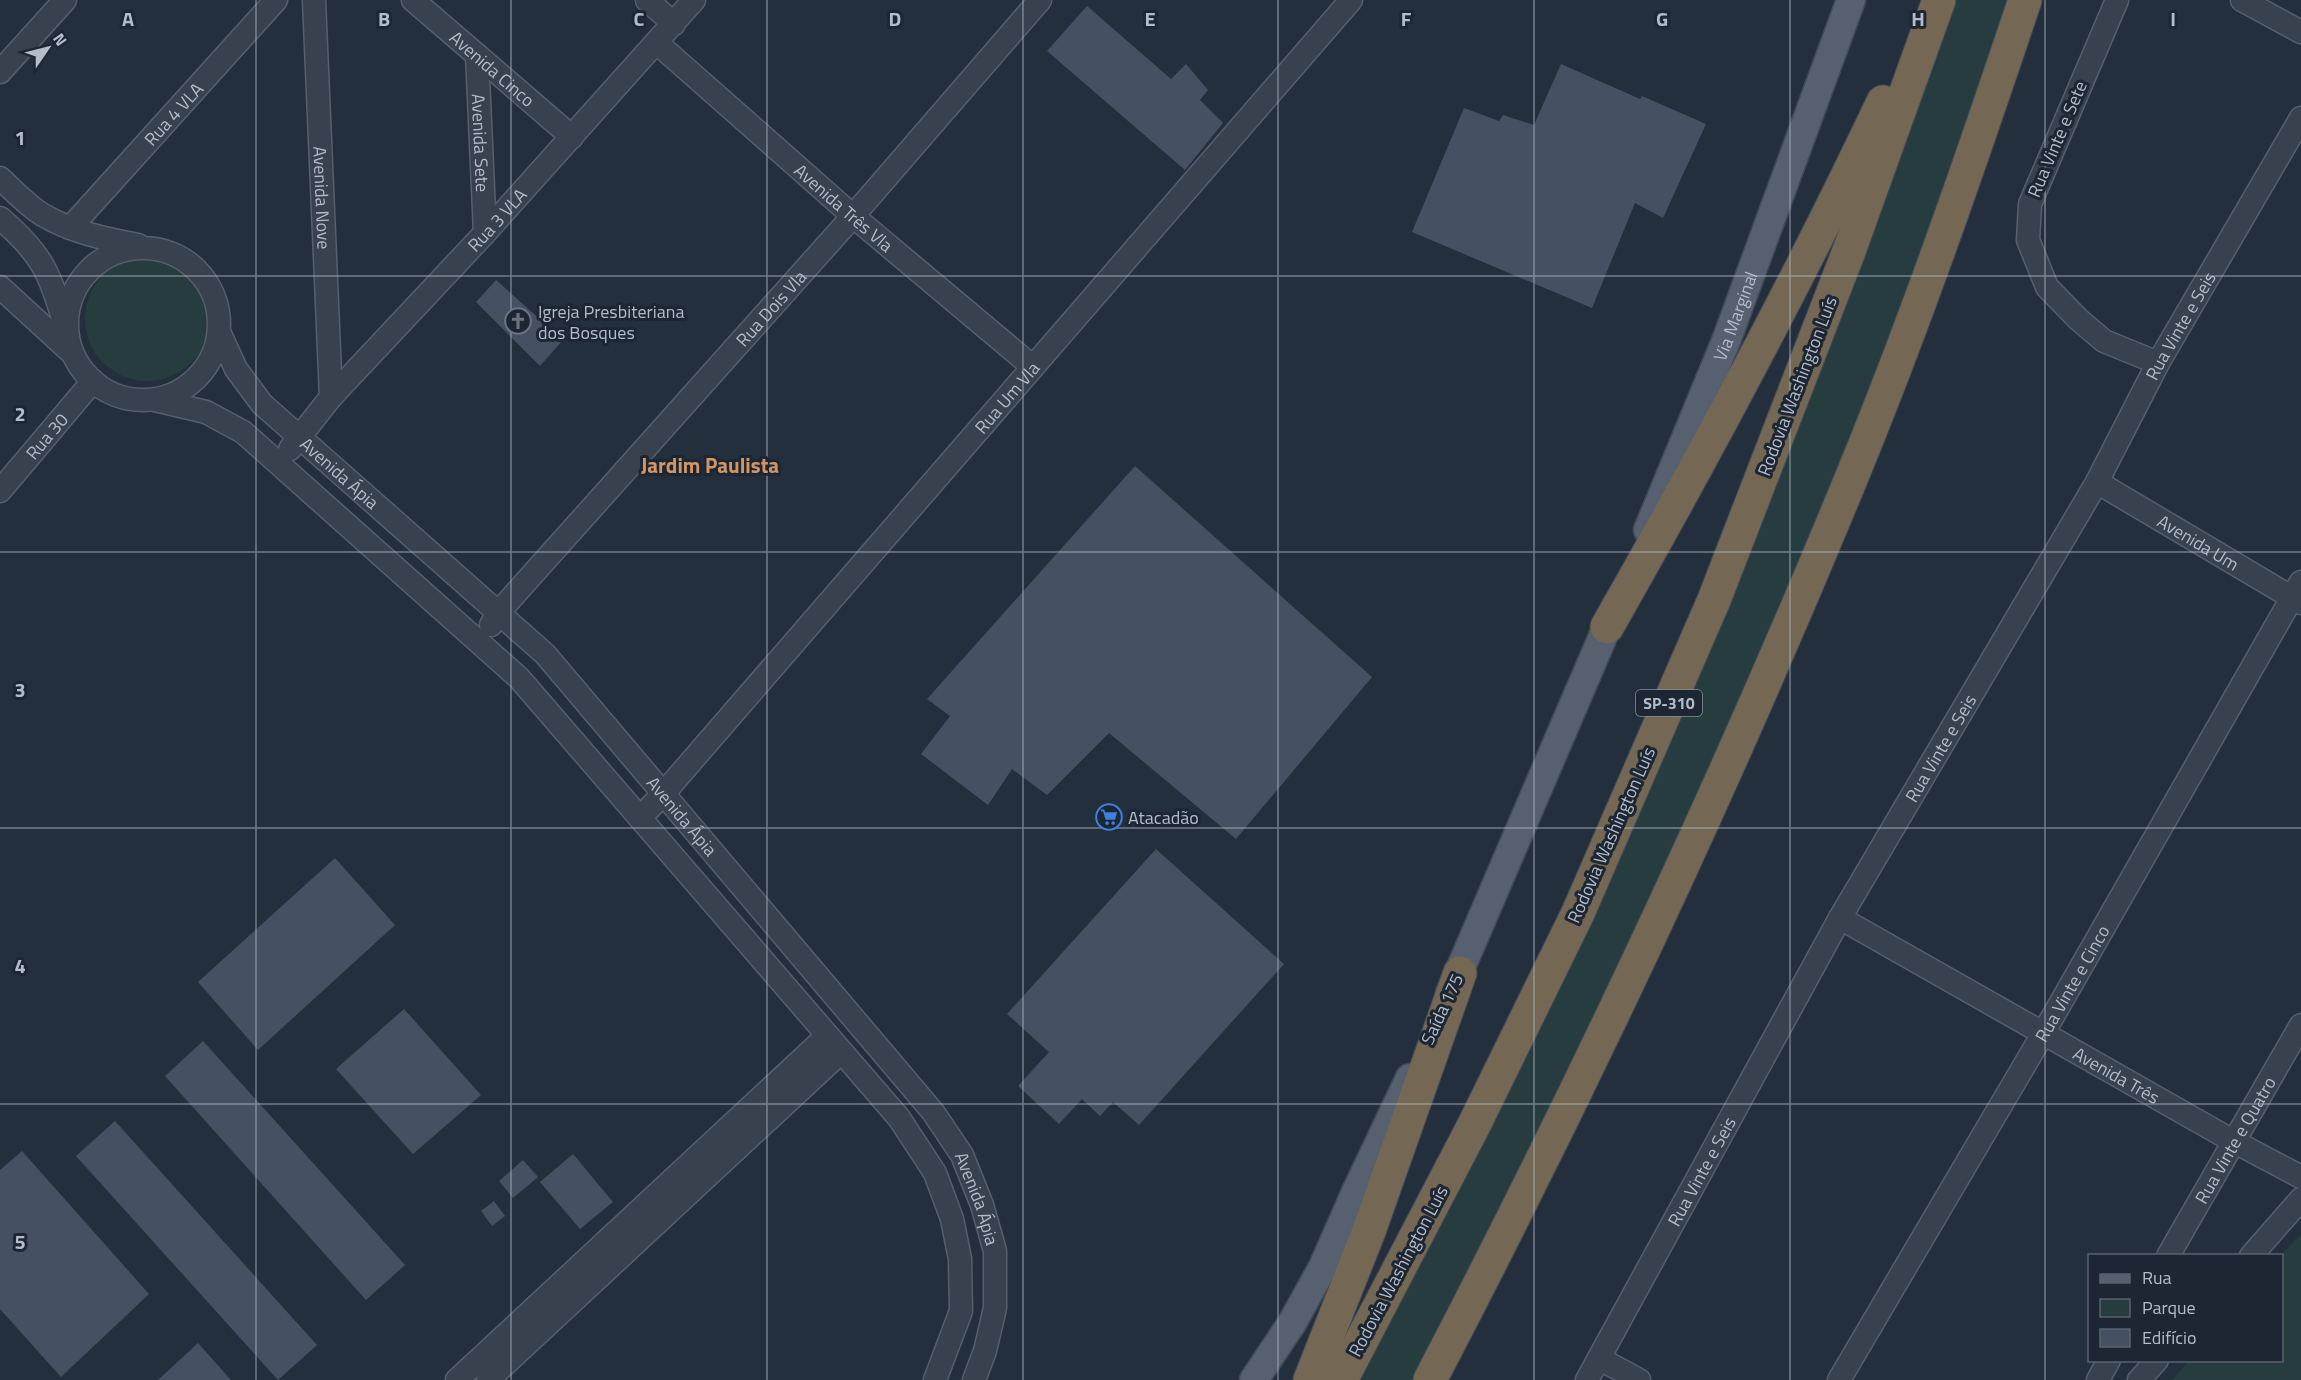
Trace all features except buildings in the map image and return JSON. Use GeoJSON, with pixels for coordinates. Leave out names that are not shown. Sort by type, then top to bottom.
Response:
{"type":"FeatureCollection","features":[{"type":"Feature","properties":{"kind":"highway"},"geometry":{"type":"LineString","coordinates":[[1607,627],[1762,348],[1828,217],[1932,0]]}},
{"type":"Feature","properties":{"kind":"highway","name":"Rodovia Washington Luís"},"geometry":{"type":"LineString","coordinates":[[1341,1380],[1474,1125],[1578,913],[1700,632],[1849,251],[1939,0]]}},
{"type":"Feature","properties":{"kind":"highway"},"geometry":{"type":"LineString","coordinates":[[1430,1380],[1518,1211],[1700,826],[1855,469],[1921,301],[2025,0]]}},
{"type":"Feature","properties":{"kind":"highway"},"geometry":{"type":"LineString","coordinates":[[1310,1380],[1369,1231],[1460,973]]}},
{"type":"Feature","properties":{"kind":"highway"},"geometry":{"type":"LineString","coordinates":[[1447,1380],[1518,1211]]}},
{"type":"Feature","properties":{"kind":"main road","name":"Via Marginal"},"geometry":{"type":"LineString","coordinates":[[1607,627],[1726,341],[1851,0]]}},
{"type":"Feature","properties":{"kind":"main road","name":"Saída 175"},"geometry":{"type":"LineString","coordinates":[[1254,1380],[1292,1323],[1323,1267],[1460,973],[1607,627]]}},
{"type":"Feature","properties":{"kind":"street"},"geometry":{"type":"LineString","coordinates":[[0,72],[65,0]]}},
{"type":"Feature","properties":{"kind":"street","name":"Rua 4 VLA"},"geometry":{"type":"LineString","coordinates":[[70,228],[276,0]]}},
{"type":"Feature","properties":{"kind":"street","name":"Avenida Nove"},"geometry":{"type":"LineString","coordinates":[[314,0],[331,397]]}},
{"type":"Feature","properties":{"kind":"street","name":"Avenida Cinco"},"geometry":{"type":"LineString","coordinates":[[413,0],[572,137]]}},
{"type":"Feature","properties":{"kind":"street"},"geometry":{"type":"LineString","coordinates":[[646,0],[674,24]]}},
{"type":"Feature","properties":{"kind":"street","name":"Rua 3 VLA"},"geometry":{"type":"LineString","coordinates":[[278,461],[300,438],[331,397],[485,233],[694,0]]}},
{"type":"Feature","properties":{"kind":"street","name":"Rua Dois Vla"},"geometry":{"type":"LineString","coordinates":[[482,644],[498,613],[853,216],[1040,0]]}},
{"type":"Feature","properties":{"kind":"street","name":"Rua Um Vla"},"geometry":{"type":"LineString","coordinates":[[639,818],[663,794],[1351,0]]}},
{"type":"Feature","properties":{"kind":"street","name":"Rua Vinte e Sete"},"geometry":{"type":"LineString","coordinates":[[2117,0],[2030,204],[2028,240],[2047,286],[2078,319],[2104,341],[2158,363]]}},
{"type":"Feature","properties":{"kind":"street"},"geometry":{"type":"LineString","coordinates":[[2242,0],[2301,33]]}},
{"type":"Feature","properties":{"kind":"street","name":"Avenida Três Vla"},"geometry":{"type":"LineString","coordinates":[[657,43],[853,216],[1033,367]]}},
{"type":"Feature","properties":{"kind":"street","name":"Avenida Sete"},"geometry":{"type":"LineString","coordinates":[[477,55],[485,233]]}},
{"type":"Feature","properties":{"kind":"street","name":"Rua Vinte e Seis"},"geometry":{"type":"LineString","coordinates":[[1587,1380],[1840,918],[2097,482],[2158,363],[2301,118]]}},
{"type":"Feature","properties":{"kind":"street"},"geometry":{"type":"LineString","coordinates":[[0,178],[43,215],[70,228],[101,238],[172,252],[194,266],[210,285],[219,308],[220,334],[213,357],[199,377],[179,392],[155,400],[127,399],[104,390],[93,381],[72,353],[0,286]]}},
{"type":"Feature","properties":{"kind":"street"},"geometry":{"type":"LineString","coordinates":[[0,219],[24,239],[47,271],[72,353]]}},
{"type":"Feature","properties":{"kind":"street"},"geometry":{"type":"LineString","coordinates":[[66,329],[69,303],[80,279],[98,261],[122,249],[148,247]]}},
{"type":"Feature","properties":{"kind":"street","name":"Avenida Ápia"},"geometry":{"type":"LineString","coordinates":[[220,334],[236,369],[262,404],[545,654],[933,1112],[962,1155],[982,1205],[995,1251],[995,1308],[985,1351],[974,1380]]}},
{"type":"Feature","properties":{"kind":"street","name":"Rua 30"},"geometry":{"type":"LineString","coordinates":[[0,491],[93,381]]}},
{"type":"Feature","properties":{"kind":"street","name":"Avenida Ápia"},"geometry":{"type":"LineString","coordinates":[[155,400],[206,412],[243,432],[519,678],[898,1118],[935,1173],[952,1219],[960,1259],[961,1311],[935,1380]]}},
{"type":"Feature","properties":{"kind":"street","name":"Avenida Um"},"geometry":{"type":"LineString","coordinates":[[2097,482],[2298,595]]}},
{"type":"Feature","properties":{"kind":"street","name":"Rua Vinte e Cinco"},"geometry":{"type":"LineString","coordinates":[[1839,1380],[2298,595]]}},
{"type":"Feature","properties":{"kind":"street","name":"Avenida Três"},"geometry":{"type":"LineString","coordinates":[[1840,918],[2233,1141],[2301,1177]]}},
{"type":"Feature","properties":{"kind":"street","name":"Rua Vinte e Quatro"},"geometry":{"type":"LineString","coordinates":[[2169,1254],[2301,1025]]}},
{"type":"Feature","properties":{"kind":"street"},"geometry":{"type":"LineString","coordinates":[[457,1380],[834,1044]]}},
{"type":"Feature","properties":{"kind":"street"},"geometry":{"type":"LineString","coordinates":[[488,1380],[834,1044]]}},
{"type":"Feature","properties":{"kind":"street"},"geometry":{"type":"LineString","coordinates":[[2252,1254],[2301,1199]]}},
{"type":"Feature","properties":{"kind":"street"},"geometry":{"type":"LineString","coordinates":[[1600,1359],[1639,1380]]}},
{"type":"Feature","properties":{"kind":"street"},"geometry":{"type":"LineString","coordinates":[[2098,1380],[2108,1362]]}},
{"type":"Feature","properties":{"kind":"street"},"geometry":{"type":"LineString","coordinates":[[2139,1380],[2155,1362]]}},
{"type":"Feature","properties":{"kind":"green space"},"geometry":{"type":"Polygon","coordinates":[[[1954,0],[2013,0],[1939,213],[1818,526],[1583,1049],[1416,1380],[1358,1380],[1469,1166],[1954,0]]]}},
{"type":"Feature","properties":{"kind":"green space"},"geometry":{"type":"Polygon","coordinates":[[[147,257],[171,262],[191,275],[204,295],[209,319],[204,343],[191,363],[171,376],[147,381],[123,376],[103,363],[90,343],[85,319],[90,295],[103,275],[123,262],[147,257]]]}},
{"type":"Feature","properties":{"kind":"green space"},"geometry":{"type":"Polygon","coordinates":[[[2301,1234],[2301,1380],[2172,1380],[2188,1362],[2283,1362],[2282,1254],[2301,1234]]]}},
{"type":"Feature","properties":{"kind":"place","name":"Igreja Presbiteriana dos Bosques"},"geometry":{"type":"Point","coordinates":[518,321]}},
{"type":"Feature","properties":{"kind":"place","name":"Atacadão"},"geometry":{"type":"Point","coordinates":[1109,817]}},
{"type":"Feature","properties":{"kind":"district","name":"Jardim Paulista"},"geometry":{"type":"Point","coordinates":[710,465]}}]}
